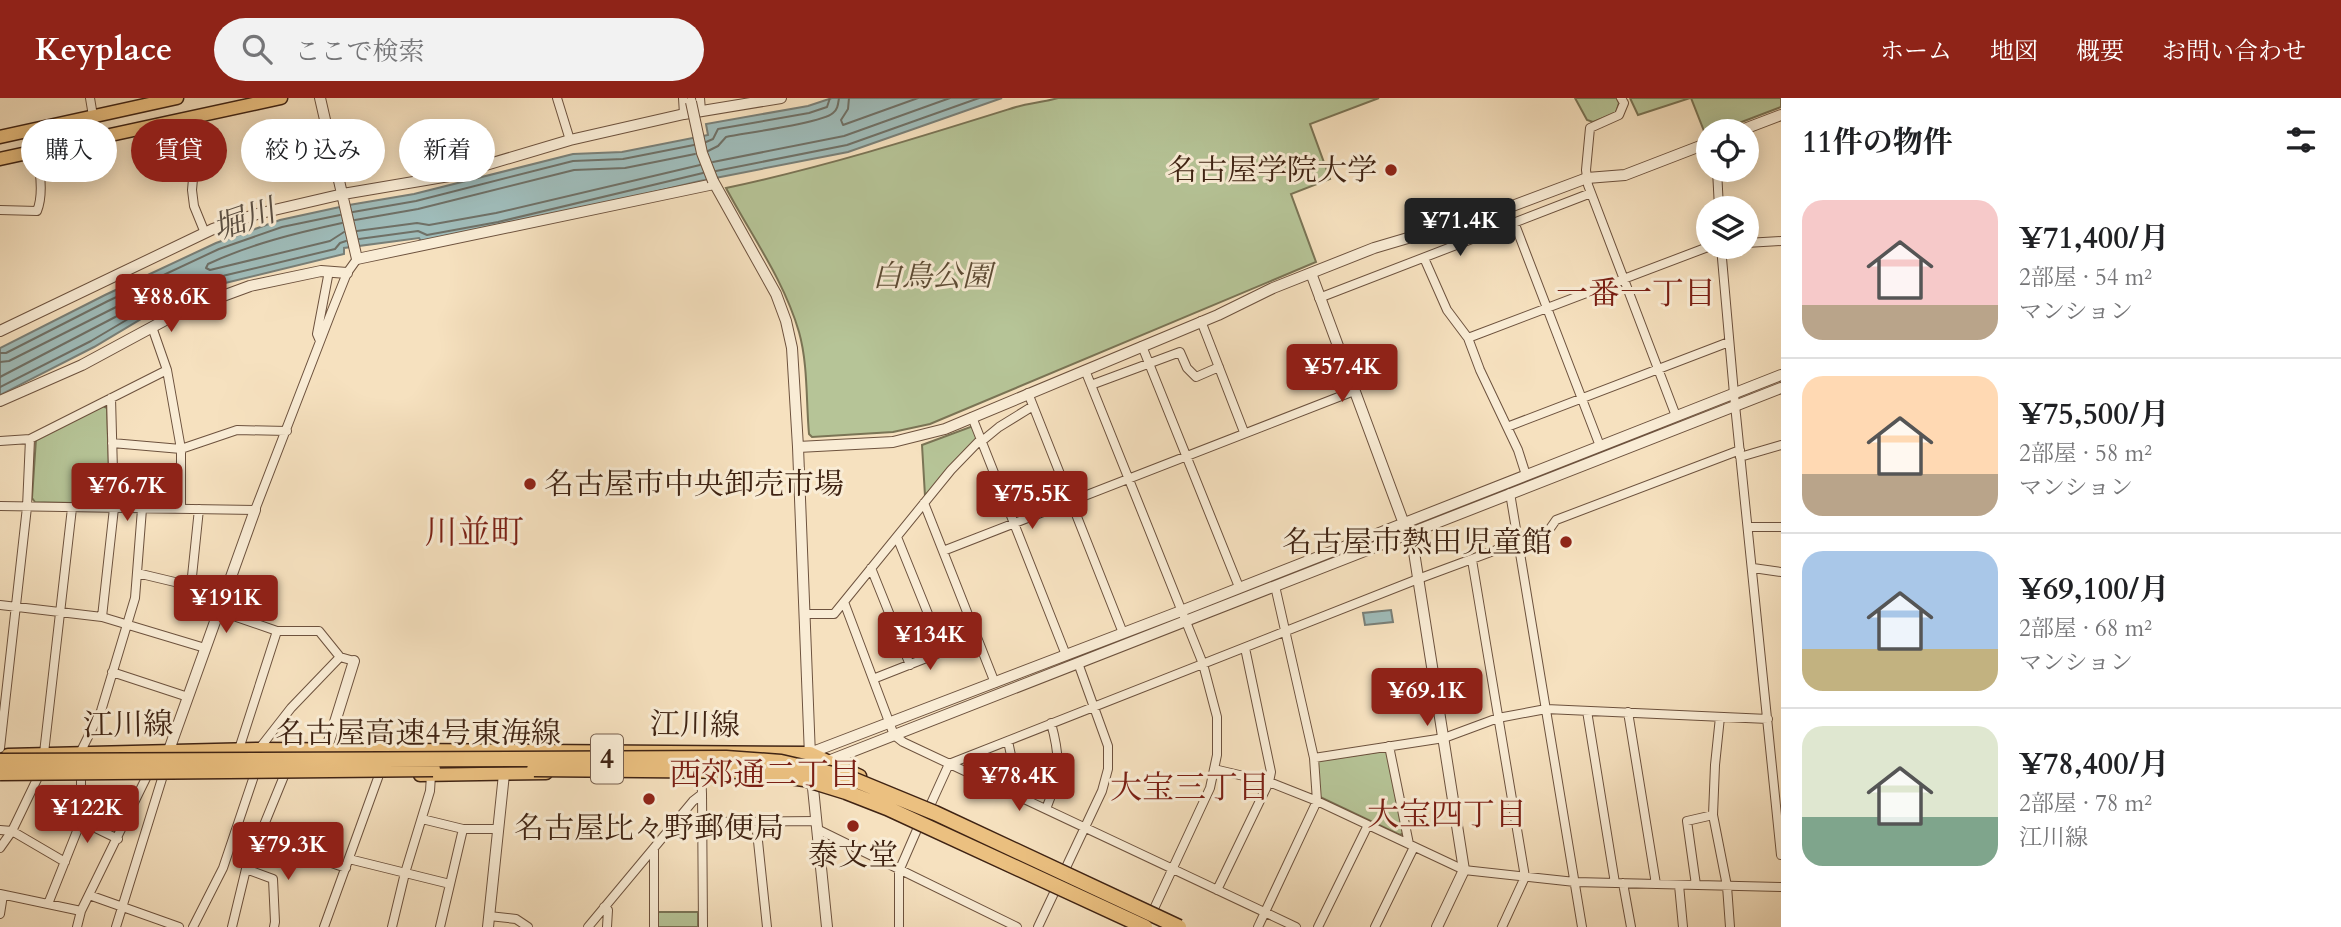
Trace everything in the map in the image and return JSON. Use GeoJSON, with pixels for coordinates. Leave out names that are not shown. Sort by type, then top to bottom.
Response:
{"type":"FeatureCollection","features":[{"type":"Feature","properties":{"kind":"highway","name":"名古屋高速4号東海線"},"geometry":{"type":"LineString","coordinates":[[0,761],[726,758],[781,762],[830,772],[874,788],[1181,927]]}},
{"type":"Feature","properties":{"kind":"highway","name":"名古屋高速4号東海線"},"geometry":{"type":"LineString","coordinates":[[0,775],[510,769],[725,769],[779,774],[827,785],[879,804],[1144,927]]}},
{"type":"Feature","properties":{"kind":"highway"},"geometry":{"type":"LineString","coordinates":[[1107,909],[1117,907],[1161,927]]}},
{"type":"Feature","properties":{"kind":"main road"},"geometry":{"type":"LineString","coordinates":[[0,137],[177,98]]}},
{"type":"Feature","properties":{"kind":"main road"},"geometry":{"type":"LineString","coordinates":[[187,119],[281,98]]}},
{"type":"Feature","properties":{"kind":"main road"},"geometry":{"type":"LineString","coordinates":[[0,159],[21,155]]}},
{"type":"Feature","properties":{"kind":"main road","name":"江川線"},"geometry":{"type":"LineString","coordinates":[[0,755],[239,749],[810,753],[1181,927]]}},
{"type":"Feature","properties":{"kind":"main road","name":"江川線"},"geometry":{"type":"LineString","coordinates":[[0,775],[431,775],[701,769],[812,772],[1136,927]]}},
{"type":"Feature","properties":{"kind":"street"},"geometry":{"type":"LineString","coordinates":[[90,98],[93,117]]}},
{"type":"Feature","properties":{"kind":"street"},"geometry":{"type":"LineString","coordinates":[[116,927],[169,750],[205,648],[320,341],[347,273],[356,258],[320,98]]}},
{"type":"Feature","properties":{"kind":"street"},"geometry":{"type":"LineString","coordinates":[[557,98],[570,140]]}},
{"type":"Feature","properties":{"kind":"street"},"geometry":{"type":"LineString","coordinates":[[0,331],[205,233],[257,214],[449,176],[570,140],[684,114],[781,98]]}},
{"type":"Feature","properties":{"kind":"street"},"geometry":{"type":"LineString","coordinates":[[1622,98],[1624,103],[1619,115],[1590,128],[1587,178],[1675,416]]}},
{"type":"Feature","properties":{"kind":"street"},"geometry":{"type":"LineString","coordinates":[[684,114],[691,99]]}},
{"type":"Feature","properties":{"kind":"street"},"geometry":{"type":"LineString","coordinates":[[691,99],[701,111]]}},
{"type":"Feature","properties":{"kind":"street"},"geometry":{"type":"LineString","coordinates":[[691,99],[702,153],[713,183],[765,272],[786,321],[794,370],[810,753],[827,927]]}},
{"type":"Feature","properties":{"kind":"street"},"geometry":{"type":"LineString","coordinates":[[1759,123],[1781,115]]}},
{"type":"Feature","properties":{"kind":"street"},"geometry":{"type":"LineString","coordinates":[[798,447],[905,440],[945,429],[1374,248],[1499,211],[1587,178],[1625,175],[1696,148]]}},
{"type":"Feature","properties":{"kind":"street"},"geometry":{"type":"LineString","coordinates":[[0,210],[37,211],[40,205],[39,182]]}},
{"type":"Feature","properties":{"kind":"street"},"geometry":{"type":"LineString","coordinates":[[193,182],[194,206],[205,233]]}},
{"type":"Feature","properties":{"kind":"street"},"geometry":{"type":"LineString","coordinates":[[356,258],[713,183]]}},
{"type":"Feature","properties":{"kind":"street"},"geometry":{"type":"LineString","coordinates":[[1319,298],[1591,194]]}},
{"type":"Feature","properties":{"kind":"street"},"geometry":{"type":"LineString","coordinates":[[1514,222],[1600,446]]}},
{"type":"Feature","properties":{"kind":"street"},"geometry":{"type":"LineString","coordinates":[[1759,242],[1781,241]]}},
{"type":"Feature","properties":{"kind":"street"},"geometry":{"type":"LineString","coordinates":[[1468,338],[1696,252]]}},
{"type":"Feature","properties":{"kind":"street"},"geometry":{"type":"LineString","coordinates":[[1424,258],[1447,310],[1468,338],[1518,450],[1526,475]]}},
{"type":"Feature","properties":{"kind":"street"},"geometry":{"type":"LineString","coordinates":[[1722,259],[1781,855]]}},
{"type":"Feature","properties":{"kind":"street"},"geometry":{"type":"LineString","coordinates":[[0,401],[82,365],[182,310],[250,286],[321,271],[347,273]]}},
{"type":"Feature","properties":{"kind":"street"},"geometry":{"type":"LineString","coordinates":[[320,341],[317,334],[329,271]]}},
{"type":"Feature","properties":{"kind":"street"},"geometry":{"type":"LineString","coordinates":[[1311,273],[1404,523],[1411,533],[1464,870],[1437,927]]}},
{"type":"Feature","properties":{"kind":"street"},"geometry":{"type":"LineString","coordinates":[[1201,321],[1244,432]]}},
{"type":"Feature","properties":{"kind":"street"},"geometry":{"type":"LineString","coordinates":[[152,327],[167,370],[181,449],[181,509]]}},
{"type":"Feature","properties":{"kind":"street"},"geometry":{"type":"LineString","coordinates":[[1507,427],[1729,342]]}},
{"type":"Feature","properties":{"kind":"street"},"geometry":{"type":"LineString","coordinates":[[1142,346],[1239,587]]}},
{"type":"Feature","properties":{"kind":"street"},"geometry":{"type":"LineString","coordinates":[[1091,385],[1180,352],[1187,368],[1196,377],[1219,367]]}},
{"type":"Feature","properties":{"kind":"street"},"geometry":{"type":"LineString","coordinates":[[0,441],[30,439],[167,370]]}},
{"type":"Feature","properties":{"kind":"street"},"geometry":{"type":"LineString","coordinates":[[1085,370],[1203,664],[1217,717],[1214,769],[1204,805],[1152,913]]}},
{"type":"Feature","properties":{"kind":"street"},"geometry":{"type":"LineString","coordinates":[[812,772],[826,761],[1078,663],[1239,587],[1781,374]]}},
{"type":"Feature","properties":{"kind":"street"},"geometry":{"type":"LineString","coordinates":[[810,753],[1123,633],[1275,586],[1781,388]]}},
{"type":"Feature","properties":{"kind":"street"},"geometry":{"type":"LineString","coordinates":[[943,551],[1354,391]]}},
{"type":"Feature","properties":{"kind":"street"},"geometry":{"type":"LineString","coordinates":[[1028,393],[1123,633]]}},
{"type":"Feature","properties":{"kind":"street"},"geometry":{"type":"LineString","coordinates":[[102,617],[114,508],[111,398]]}},
{"type":"Feature","properties":{"kind":"street"},"geometry":{"type":"LineString","coordinates":[[804,614],[834,614],[951,470],[981,440],[1033,406]]}},
{"type":"Feature","properties":{"kind":"street"},"geometry":{"type":"LineString","coordinates":[[972,417],[1066,655]]}},
{"type":"Feature","properties":{"kind":"street"},"geometry":{"type":"LineString","coordinates":[[112,443],[181,449],[237,430],[287,431]]}},
{"type":"Feature","properties":{"kind":"street"},"geometry":{"type":"LineString","coordinates":[[0,748],[27,507],[30,439]]}},
{"type":"Feature","properties":{"kind":"street"},"geometry":{"type":"LineString","coordinates":[[929,808],[949,764],[1418,579],[1545,532],[1556,520],[1740,453],[1781,445]]}},
{"type":"Feature","properties":{"kind":"street"},"geometry":{"type":"LineString","coordinates":[[1510,493],[1582,927]]}},
{"type":"Feature","properties":{"kind":"street"},"geometry":{"type":"LineString","coordinates":[[924,503],[995,683]]}},
{"type":"Feature","properties":{"kind":"street"},"geometry":{"type":"LineString","coordinates":[[0,506],[255,510]]}},
{"type":"Feature","properties":{"kind":"street"},"geometry":{"type":"LineString","coordinates":[[44,753],[72,508]]}},
{"type":"Feature","properties":{"kind":"street"},"geometry":{"type":"LineString","coordinates":[[80,753],[101,711],[135,598],[142,509]]}},
{"type":"Feature","properties":{"kind":"street"},"geometry":{"type":"LineString","coordinates":[[191,586],[199,509]]}},
{"type":"Feature","properties":{"kind":"street"},"geometry":{"type":"LineString","coordinates":[[1748,527],[1781,527]]}},
{"type":"Feature","properties":{"kind":"street"},"geometry":{"type":"LineString","coordinates":[[897,537],[943,651]]}},
{"type":"Feature","properties":{"kind":"street"},"geometry":{"type":"LineString","coordinates":[[1472,560],[1525,877],[1502,927]]}},
{"type":"Feature","properties":{"kind":"street"},"geometry":{"type":"LineString","coordinates":[[871,568],[910,664]]}},
{"type":"Feature","properties":{"kind":"street"},"geometry":{"type":"LineString","coordinates":[[1753,568],[1781,572]]}},
{"type":"Feature","properties":{"kind":"street"},"geometry":{"type":"LineString","coordinates":[[137,573],[225,594]]}},
{"type":"Feature","properties":{"kind":"street"},"geometry":{"type":"LineString","coordinates":[[1258,927],[1317,801],[1314,758],[1275,586]]}},
{"type":"Feature","properties":{"kind":"street"},"geometry":{"type":"LineString","coordinates":[[844,602],[894,735],[903,742],[1296,927]]}},
{"type":"Feature","properties":{"kind":"street"},"geometry":{"type":"LineString","coordinates":[[0,605],[102,617],[205,648]]}},
{"type":"Feature","properties":{"kind":"street"},"geometry":{"type":"LineString","coordinates":[[219,611],[277,631],[319,631],[340,657],[354,661],[326,751]]}},
{"type":"Feature","properties":{"kind":"street"},"geometry":{"type":"LineString","coordinates":[[239,749],[277,631]]}},
{"type":"Feature","properties":{"kind":"street"},"geometry":{"type":"LineString","coordinates":[[873,679],[977,638]]}},
{"type":"Feature","properties":{"kind":"street"},"geometry":{"type":"LineString","coordinates":[[1217,890],[1269,782],[1270,764],[1245,648]]}},
{"type":"Feature","properties":{"kind":"street"},"geometry":{"type":"LineString","coordinates":[[259,749],[291,708],[340,657]]}},
{"type":"Feature","properties":{"kind":"street"},"geometry":{"type":"LineString","coordinates":[[1038,927],[1085,828],[1106,779],[1109,762],[1108,746],[1078,663]]}},
{"type":"Feature","properties":{"kind":"street"},"geometry":{"type":"LineString","coordinates":[[112,672],[188,697]]}},
{"type":"Feature","properties":{"kind":"street"},"geometry":{"type":"LineString","coordinates":[[1314,758],[1444,738],[1498,718],[1546,709],[1768,719]]}},
{"type":"Feature","properties":{"kind":"street"},"geometry":{"type":"LineString","coordinates":[[1587,710],[1619,883],[1631,927]]}},
{"type":"Feature","properties":{"kind":"street"},"geometry":{"type":"LineString","coordinates":[[1628,712],[1656,884]]}},
{"type":"Feature","properties":{"kind":"street"},"geometry":{"type":"LineString","coordinates":[[1720,717],[1713,816],[1727,886],[1730,927]]}},
{"type":"Feature","properties":{"kind":"street"},"geometry":{"type":"LineString","coordinates":[[1046,809],[1056,785],[1059,766],[1059,751],[1051,723]]}},
{"type":"Feature","properties":{"kind":"street"},"geometry":{"type":"LineString","coordinates":[[1007,791],[1013,765],[1008,741]]}},
{"type":"Feature","properties":{"kind":"street"},"geometry":{"type":"LineString","coordinates":[[1375,927],[1412,845],[1389,746]]}},
{"type":"Feature","properties":{"kind":"street"},"geometry":{"type":"LineString","coordinates":[[1771,753],[1781,754]]}},
{"type":"Feature","properties":{"kind":"street"},"geometry":{"type":"LineString","coordinates":[[701,769],[703,927]]}},
{"type":"Feature","properties":{"kind":"street"},"geometry":{"type":"LineString","coordinates":[[1214,769],[1269,782],[1317,801],[1464,870],[1575,882],[1781,887]]}},
{"type":"Feature","properties":{"kind":"street"},"geometry":{"type":"LineString","coordinates":[[504,774],[489,922],[516,919],[528,927]]}},
{"type":"Feature","properties":{"kind":"street"},"geometry":{"type":"LineString","coordinates":[[324,927],[379,775]]}},
{"type":"Feature","properties":{"kind":"street"},"geometry":{"type":"LineString","coordinates":[[392,927],[430,791],[431,775]]}},
{"type":"Feature","properties":{"kind":"street"},"geometry":{"type":"LineString","coordinates":[[76,927],[81,911],[147,776]]}},
{"type":"Feature","properties":{"kind":"street"},"geometry":{"type":"LineString","coordinates":[[193,927],[223,868],[254,776]]}},
{"type":"Feature","properties":{"kind":"street"},"geometry":{"type":"LineString","coordinates":[[232,927],[257,837],[284,776]]}},
{"type":"Feature","properties":{"kind":"street"},"geometry":{"type":"LineString","coordinates":[[0,848],[12,831],[38,777]]}},
{"type":"Feature","properties":{"kind":"street"},"geometry":{"type":"LineString","coordinates":[[48,904],[81,821],[81,777]]}},
{"type":"Feature","properties":{"kind":"street"},"geometry":{"type":"LineString","coordinates":[[588,927],[694,800],[702,794]]}},
{"type":"Feature","properties":{"kind":"street"},"geometry":{"type":"LineString","coordinates":[[1696,885],[1687,821],[1713,816]]}},
{"type":"Feature","properties":{"kind":"street"},"geometry":{"type":"LineString","coordinates":[[422,819],[463,829],[498,829]]}},
{"type":"Feature","properties":{"kind":"street"},"geometry":{"type":"LineString","coordinates":[[81,821],[118,839]]}},
{"type":"Feature","properties":{"kind":"street"},"geometry":{"type":"LineString","coordinates":[[702,822],[817,825],[899,871],[1017,927]]}},
{"type":"Feature","properties":{"kind":"street"},"geometry":{"type":"LineString","coordinates":[[756,822],[767,927]]}},
{"type":"Feature","properties":{"kind":"street"},"geometry":{"type":"LineString","coordinates":[[899,927],[899,871],[919,825]]}},
{"type":"Feature","properties":{"kind":"street"},"geometry":{"type":"LineString","coordinates":[[1318,927],[1368,825]]}},
{"type":"Feature","properties":{"kind":"street"},"geometry":{"type":"LineString","coordinates":[[440,927],[463,829]]}},
{"type":"Feature","properties":{"kind":"street"},"geometry":{"type":"LineString","coordinates":[[0,830],[12,831],[65,862]]}},
{"type":"Feature","properties":{"kind":"street"},"geometry":{"type":"LineString","coordinates":[[257,837],[347,864],[405,873],[450,884]]}},
{"type":"Feature","properties":{"kind":"street"},"geometry":{"type":"LineString","coordinates":[[654,848],[654,927]]}},
{"type":"Feature","properties":{"kind":"street"},"geometry":{"type":"LineString","coordinates":[[246,869],[273,878],[274,927]]}},
{"type":"Feature","properties":{"kind":"street"},"geometry":{"type":"LineString","coordinates":[[1679,885],[1683,927]]}},
{"type":"Feature","properties":{"kind":"street"},"geometry":{"type":"LineString","coordinates":[[0,914],[1,894],[81,911]]}},
{"type":"Feature","properties":{"kind":"street"},"geometry":{"type":"LineString","coordinates":[[89,895],[179,927]]}},
{"type":"Feature","properties":{"kind":"street"},"geometry":{"type":"LineString","coordinates":[[604,907],[608,910],[607,927]]}},
{"type":"Feature","properties":{"kind":"green space","name":"白鳥公園"},"geometry":{"type":"Polygon","coordinates":[[[1058,98],[1379,98],[1310,124],[1330,179],[1291,194],[1316,262],[930,424],[893,432],[812,437],[809,434],[804,357],[793,313],[776,276],[726,188],[836,161],[1016,107],[1058,98]]]}},
{"type":"Feature","properties":{"kind":"green space"},"geometry":{"type":"Polygon","coordinates":[[[1575,98],[1617,98],[1619,103],[1616,113],[1593,122],[1587,120],[1575,98]]]}},
{"type":"Feature","properties":{"kind":"green space"},"geometry":{"type":"Polygon","coordinates":[[[1630,98],[1690,98],[1638,115],[1630,98]]]}},
{"type":"Feature","properties":{"kind":"green space"},"geometry":{"type":"Polygon","coordinates":[[[1691,98],[1781,98],[1781,107],[1750,119],[1699,119],[1691,98]]]}},
{"type":"Feature","properties":{"kind":"green space"},"geometry":{"type":"Polygon","coordinates":[[[103,406],[107,408],[108,504],[35,502],[32,498],[36,439],[103,406]]]}},
{"type":"Feature","properties":{"kind":"green space"},"geometry":{"type":"Polygon","coordinates":[[[973,426],[977,439],[925,496],[922,445],[973,426]]]}},
{"type":"Feature","properties":{"kind":"green space"},"geometry":{"type":"Polygon","coordinates":[[[1387,752],[1404,833],[1400,835],[1320,797],[1317,761],[1387,752]]]}},
{"type":"Feature","properties":{"kind":"green space"},"geometry":{"type":"Polygon","coordinates":[[[658,912],[698,912],[698,927],[658,927],[658,912]]]}},
{"type":"Feature","properties":{"kind":"water"},"geometry":{"type":"Polygon","coordinates":[[[832,98],[1002,98],[848,152],[700,181],[499,229],[422,243],[419,238],[344,248],[344,254],[217,285],[153,312],[94,347],[0,395],[0,348],[216,243],[280,220],[462,182],[495,182],[495,174],[573,154],[622,152],[708,135],[706,124],[808,106],[832,98]]]}},
{"type":"Feature","properties":{"kind":"water"},"geometry":{"type":"Polygon","coordinates":[[[1391,610],[1393,622],[1365,625],[1363,613],[1391,610]]]}},
{"type":"Feature","properties":{"kind":"place","name":"名古屋学院大学"},"geometry":{"type":"Point","coordinates":[1391,170]}},
{"type":"Feature","properties":{"kind":"place","name":"名古屋市中央卸売市場"},"geometry":{"type":"Point","coordinates":[530,484]}},
{"type":"Feature","properties":{"kind":"place","name":"名古屋市熱田児童館"},"geometry":{"type":"Point","coordinates":[1566,542]}},
{"type":"Feature","properties":{"kind":"place","name":"名古屋比々野郵便局"},"geometry":{"type":"Point","coordinates":[649,799]}},
{"type":"Feature","properties":{"kind":"place","name":"泰文堂"},"geometry":{"type":"Point","coordinates":[853,826]}},
{"type":"Feature","properties":{"kind":"district","name":"一番一丁目"},"geometry":{"type":"Point","coordinates":[1636,294]}},
{"type":"Feature","properties":{"kind":"district","name":"川並町"},"geometry":{"type":"Point","coordinates":[474,532]}},
{"type":"Feature","properties":{"kind":"district","name":"西郊通二丁目"},"geometry":{"type":"Point","coordinates":[765,775]}},
{"type":"Feature","properties":{"kind":"district","name":"大宝三丁目"},"geometry":{"type":"Point","coordinates":[1190,788]}},
{"type":"Feature","properties":{"kind":"district","name":"大宝四丁目"},"geometry":{"type":"Point","coordinates":[1447,815]}},
{"type":"Feature","properties":{"kind":"water label","name":"堀川"},"geometry":{"type":"Point","coordinates":[244,220]}}]}
